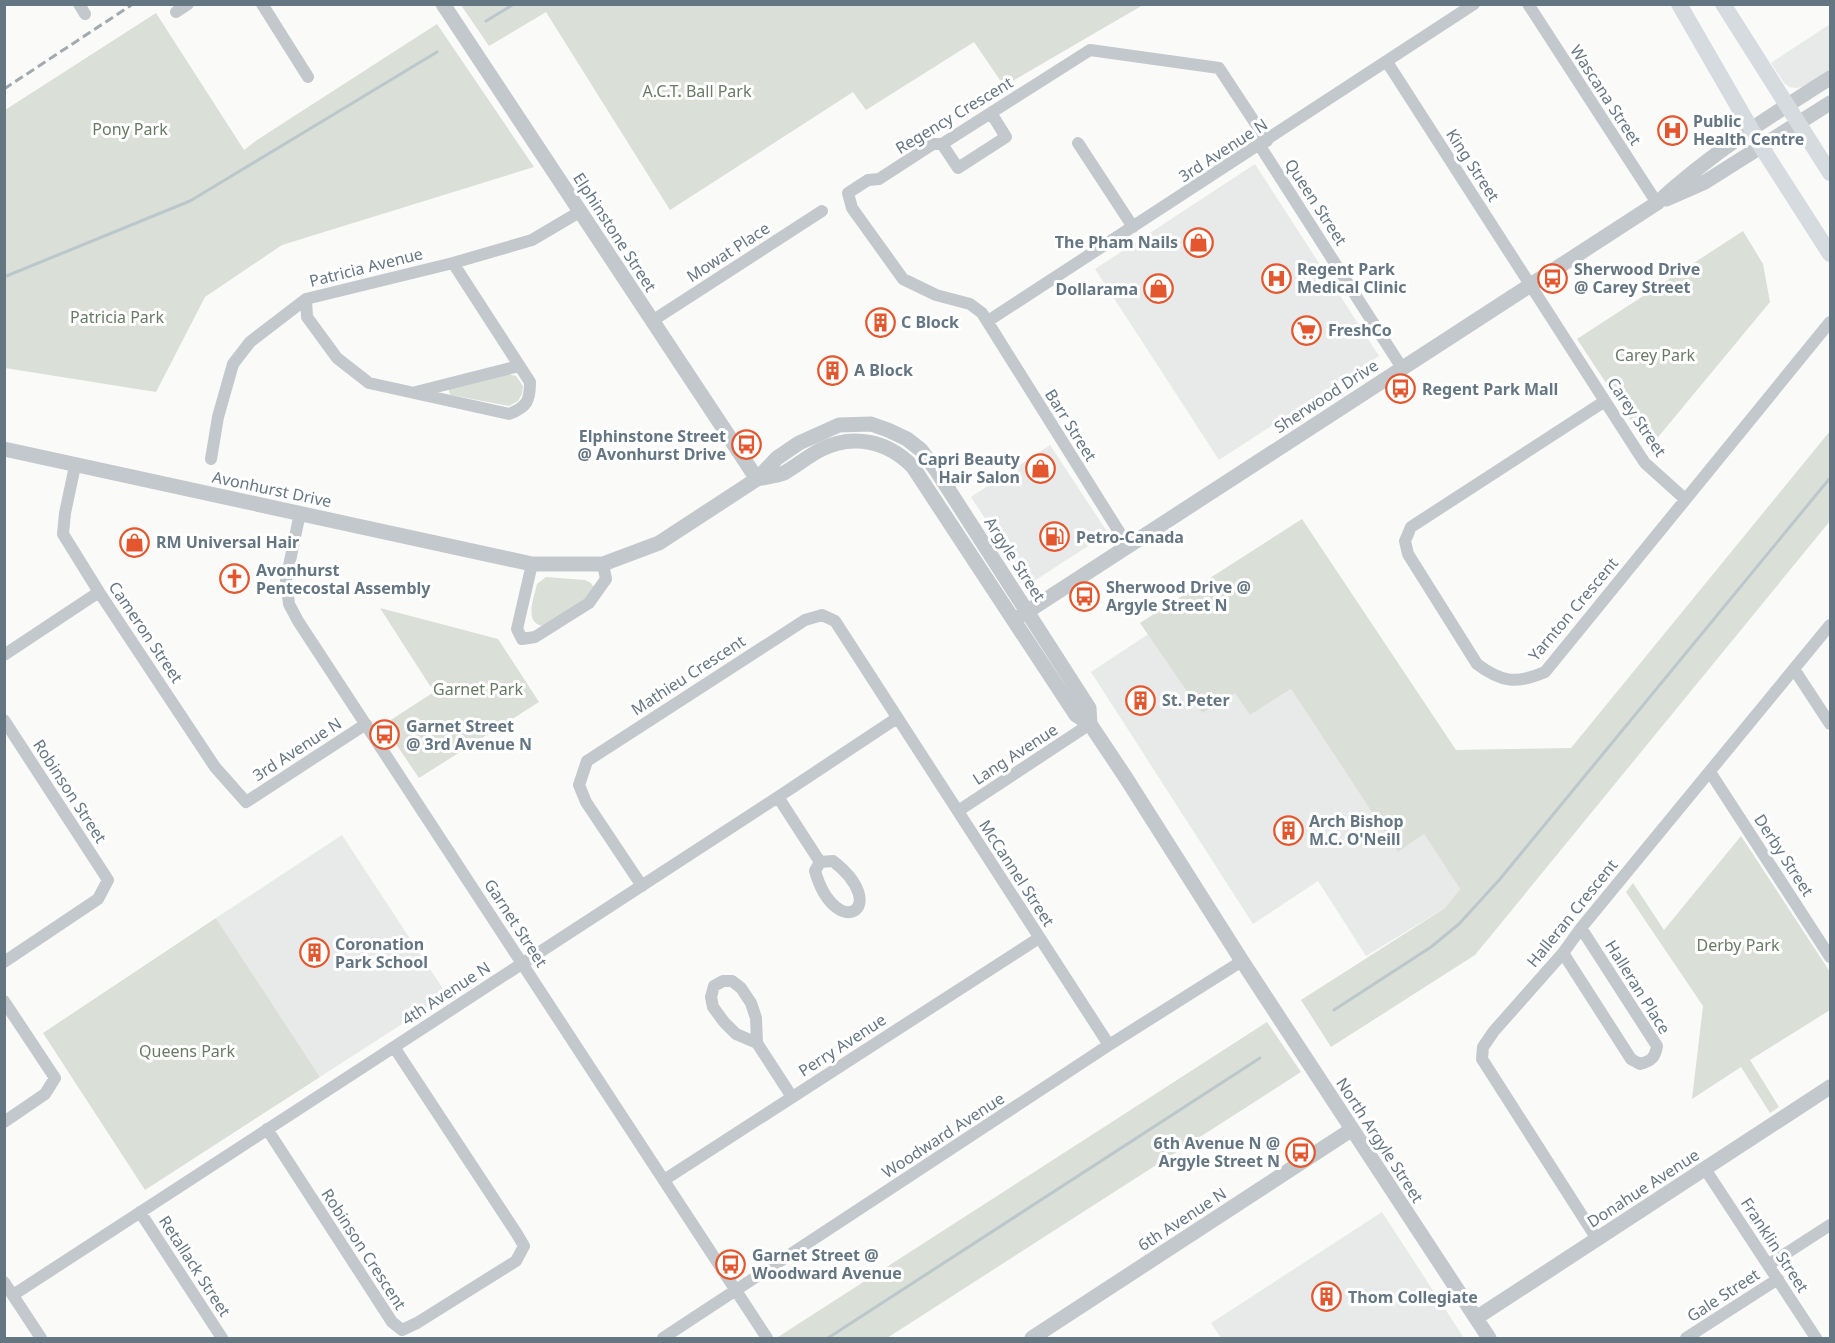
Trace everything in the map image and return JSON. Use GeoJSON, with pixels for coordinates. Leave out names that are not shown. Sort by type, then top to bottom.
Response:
{"type":"FeatureCollection","features":[{"type":"Feature","properties":{"kind":"main road"},"geometry":{"type":"LineString","coordinates":[[1679,4],[1762,148],[1830,254]]}},
{"type":"Feature","properties":{"kind":"main road"},"geometry":{"type":"LineString","coordinates":[[1723,4],[1830,173]]}},
{"type":"Feature","properties":{"kind":"street"},"geometry":{"type":"LineString","coordinates":[[176,12],[188,4]]}},
{"type":"Feature","properties":{"kind":"street"},"geometry":{"type":"LineString","coordinates":[[262,4],[308,77]]}},
{"type":"Feature","properties":{"kind":"street","name":"Elphinstone Street"},"geometry":{"type":"LineString","coordinates":[[443,4],[757,479]]}},
{"type":"Feature","properties":{"kind":"street","name":"3rd Avenue N"},"geometry":{"type":"LineString","coordinates":[[988,321],[1474,4]]}},
{"type":"Feature","properties":{"kind":"street","name":"Wascana Street"},"geometry":{"type":"LineString","coordinates":[[1528,4],[1657,203]]}},
{"type":"Feature","properties":{"kind":"street","name":"Regency Crescent"},"geometry":{"type":"LineString","coordinates":[[988,321],[970,304],[936,295],[903,279],[852,208],[848,194],[868,180],[879,179],[933,144],[942,144],[1090,50],[1218,68],[1264,143]]}},
{"type":"Feature","properties":{"kind":"street","name":"King Street"},"geometry":{"type":"LineString","coordinates":[[1387,62],[1531,285]]}},
{"type":"Feature","properties":{"kind":"street","name":"Sherwood Drive"},"geometry":{"type":"LineString","coordinates":[[1014,620],[1657,203],[1683,178],[1751,128],[1830,78]]}},
{"type":"Feature","properties":{"kind":"street","name":"Sherwood Drive"},"geometry":{"type":"LineString","coordinates":[[1657,203],[1691,190],[1762,148],[1830,103]]}},
{"type":"Feature","properties":{"kind":"street"},"geometry":{"type":"LineString","coordinates":[[942,144],[958,168],[1006,137],[991,113]]}},
{"type":"Feature","properties":{"kind":"street"},"geometry":{"type":"LineString","coordinates":[[1078,143],[1133,227]]}},
{"type":"Feature","properties":{"kind":"street","name":"Queen Street"},"geometry":{"type":"LineString","coordinates":[[1264,143],[1402,368]]}},
{"type":"Feature","properties":{"kind":"street","name":"Patricia Avenue"},"geometry":{"type":"LineString","coordinates":[[211,459],[218,417],[233,364],[250,342],[306,299],[453,263],[532,240],[581,211]]}},
{"type":"Feature","properties":{"kind":"street","name":"Mowat Place"},"geometry":{"type":"LineString","coordinates":[[652,321],[822,211]]}},
{"type":"Feature","properties":{"kind":"street"},"geometry":{"type":"LineString","coordinates":[[306,299],[307,317],[337,358],[369,383],[509,414],[520,410],[530,398],[530,382],[453,263]]}},
{"type":"Feature","properties":{"kind":"street","name":"Carey Street"},"geometry":{"type":"LineString","coordinates":[[1531,285],[1645,463],[1685,499]]}},
{"type":"Feature","properties":{"kind":"street","name":"Barr Street"},"geometry":{"type":"LineString","coordinates":[[988,321],[989,327],[1128,546]]}},
{"type":"Feature","properties":{"kind":"street","name":"Yarnton Crescent"},"geometry":{"type":"LineString","coordinates":[[1605,401],[1411,527],[1405,542],[1408,554],[1477,664],[1491,675],[1511,681],[1530,679],[1545,672],[1830,322]]}},
{"type":"Feature","properties":{"kind":"street"},"geometry":{"type":"LineString","coordinates":[[411,393],[519,366]]}},
{"type":"Feature","properties":{"kind":"street","name":"Avonhurst Drive"},"geometry":{"type":"LineString","coordinates":[[4,449],[532,564],[603,564],[659,543],[757,479],[777,458],[799,443],[827,429],[839,425],[871,424],[888,430]]}},
{"type":"Feature","properties":{"kind":"street","name":"Argyle Street"},"geometry":{"type":"LineString","coordinates":[[888,430],[907,439],[921,450],[1028,611],[1089,708],[1090,724]]}},
{"type":"Feature","properties":{"kind":"street","name":"Avonhurst Drive"},"geometry":{"type":"LineString","coordinates":[[757,479],[782,474],[821,450],[838,443],[855,441],[874,443]]}},
{"type":"Feature","properties":{"kind":"street","name":"Argyle Street"},"geometry":{"type":"LineString","coordinates":[[874,443],[890,448],[913,467],[1076,715],[1090,724],[1126,778],[1242,961]]}},
{"type":"Feature","properties":{"kind":"street","name":"Cameron Street"},"geometry":{"type":"LineString","coordinates":[[75,466],[63,534],[215,766],[246,802]]}},
{"type":"Feature","properties":{"kind":"street","name":"Garnet Street"},"geometry":{"type":"LineString","coordinates":[[300,513],[285,580],[289,604],[298,621],[766,1338]]}},
{"type":"Feature","properties":{"kind":"street"},"geometry":{"type":"LineString","coordinates":[[532,564],[517,629],[522,639],[535,637],[589,603],[606,579],[603,564]]}},
{"type":"Feature","properties":{"kind":"street"},"geometry":{"type":"LineString","coordinates":[[4,655],[99,592]]}},
{"type":"Feature","properties":{"kind":"street","name":"Mathieu Crescent"},"geometry":{"type":"LineString","coordinates":[[642,886],[586,802],[579,785],[587,761],[804,620],[822,615],[835,621],[897,718]]}},
{"type":"Feature","properties":{"kind":"street","name":"Halleran Crescent"},"geometry":{"type":"LineString","coordinates":[[1597,1239],[1482,1059],[1483,1047],[1494,1031],[1563,953],[1581,928],[1830,626]]}},
{"type":"Feature","properties":{"kind":"street"},"geometry":{"type":"LineString","coordinates":[[1794,669],[1830,724]]}},
{"type":"Feature","properties":{"kind":"street","name":"4th Avenue N"},"geometry":{"type":"LineString","coordinates":[[13,1295],[897,718]]}},
{"type":"Feature","properties":{"kind":"street","name":"McCannel Street"},"geometry":{"type":"LineString","coordinates":[[897,718],[1109,1046]]}},
{"type":"Feature","properties":{"kind":"street","name":"Robinson Street"},"geometry":{"type":"LineString","coordinates":[[4,720],[108,880],[98,899],[4,962]]}},
{"type":"Feature","properties":{"kind":"street","name":"3rd Avenue N"},"geometry":{"type":"LineString","coordinates":[[246,802],[366,724]]}},
{"type":"Feature","properties":{"kind":"street","name":"Lang Avenue"},"geometry":{"type":"LineString","coordinates":[[958,811],[1090,724]]}},
{"type":"Feature","properties":{"kind":"street","name":"Derby Street"},"geometry":{"type":"LineString","coordinates":[[1710,772],[1830,957]]}},
{"type":"Feature","properties":{"kind":"street"},"geometry":{"type":"LineString","coordinates":[[778,797],[820,862]]}},
{"type":"Feature","properties":{"kind":"street","name":"Halleran Place"},"geometry":{"type":"LineString","coordinates":[[1563,953],[1631,1059],[1640,1064],[1650,1061],[1656,1054],[1657,1046],[1581,928]]}},
{"type":"Feature","properties":{"kind":"street","name":"Perry Avenue"},"geometry":{"type":"LineString","coordinates":[[664,1180],[1039,938]]}},
{"type":"Feature","properties":{"kind":"street","name":"Woodward Avenue"},"geometry":{"type":"LineString","coordinates":[[663,1338],[1242,961]]}},
{"type":"Feature","properties":{"kind":"street","name":"North Argyle Street"},"geometry":{"type":"LineString","coordinates":[[1242,961],[1489,1338]]}},
{"type":"Feature","properties":{"kind":"street"},"geometry":{"type":"LineString","coordinates":[[757,1043],[736,1034],[712,1007],[711,997],[714,987],[723,981],[732,981],[741,988],[751,1003],[756,1018],[757,1043],[792,1097]]}},
{"type":"Feature","properties":{"kind":"street"},"geometry":{"type":"LineString","coordinates":[[4,1001],[54,1078],[45,1095],[4,1122]]}},
{"type":"Feature","properties":{"kind":"street","name":"Robinson Crescent"},"geometry":{"type":"LineString","coordinates":[[267,1129],[392,1322],[402,1330],[516,1261],[524,1246],[394,1047]]}},
{"type":"Feature","properties":{"kind":"street","name":"Donahue Avenue"},"geometry":{"type":"LineString","coordinates":[[1476,1318],[1830,1087]]}},
{"type":"Feature","properties":{"kind":"street","name":"6th Avenue N"},"geometry":{"type":"LineString","coordinates":[[1032,1338],[1351,1130]]}},
{"type":"Feature","properties":{"kind":"street","name":"Franklin Street"},"geometry":{"type":"LineString","coordinates":[[1706,1169],[1816,1338]]}},
{"type":"Feature","properties":{"kind":"street","name":"Retallack Street"},"geometry":{"type":"LineString","coordinates":[[140,1212],[222,1338]]}},
{"type":"Feature","properties":{"kind":"street"},"geometry":{"type":"LineString","coordinates":[[1768,1264],[1830,1225]]}},
{"type":"Feature","properties":{"kind":"street","name":"Gale Street"},"geometry":{"type":"LineString","coordinates":[[1686,1338],[1778,1279]]}},
{"type":"Feature","properties":{"kind":"street"},"geometry":{"type":"LineString","coordinates":[[4,1282],[41,1338]]}},
{"type":"Feature","properties":{"kind":"shaded area"},"geometry":{"type":"Polygon","coordinates":[[[1830,24],[1830,70],[1806,86],[1789,87],[1771,63],[1830,24]]]}},
{"type":"Feature","properties":{"kind":"shaded area"},"geometry":{"type":"Polygon","coordinates":[[[1255,164],[1379,356],[1219,460],[1095,269],[1255,164]]]}},
{"type":"Feature","properties":{"kind":"shaded area"},"geometry":{"type":"Polygon","coordinates":[[[1050,445],[1108,533],[1028,585],[971,497],[1050,445]]]}},
{"type":"Feature","properties":{"kind":"shaded area"},"geometry":{"type":"Polygon","coordinates":[[[1183,611],[1250,715],[1291,689],[1398,852],[1424,834],[1460,889],[1445,908],[1366,956],[1318,881],[1253,924],[1091,672],[1183,611]]]}},
{"type":"Feature","properties":{"kind":"shaded area"},"geometry":{"type":"Polygon","coordinates":[[[342,835],[447,995],[320,1077],[216,918],[342,835]]]}},
{"type":"Feature","properties":{"kind":"shaded area"},"geometry":{"type":"Polygon","coordinates":[[[1382,1212],[1464,1338],[1221,1338],[1211,1323],[1382,1212]]]}},
{"type":"Feature","properties":{"kind":"green space","name":"A.C.T. Ball Park"},"geometry":{"type":"Polygon","coordinates":[[[461,5],[1143,5],[1004,86],[974,42],[866,110],[853,92],[670,210],[546,12],[489,46],[461,5]]]}},
{"type":"Feature","properties":{"kind":"green space"},"geometry":{"type":"Polygon","coordinates":[[[156,13],[244,150],[437,24],[534,167],[282,245],[205,297],[156,392],[5,368],[5,110],[156,13]]]}},
{"type":"Feature","properties":{"kind":"green space","name":"Carey Park"},"geometry":{"type":"Polygon","coordinates":[[[1743,231],[1763,264],[1770,302],[1649,448],[1577,339],[1743,231]]]}},
{"type":"Feature","properties":{"kind":"green space"},"geometry":{"type":"Polygon","coordinates":[[[508,374],[516,376],[523,386],[518,401],[509,406],[451,395],[449,392],[449,389],[508,374]]]}},
{"type":"Feature","properties":{"kind":"green space"},"geometry":{"type":"Polygon","coordinates":[[[1830,431],[1830,521],[1475,955],[1331,1047],[1301,1000],[1445,908],[1460,889],[1424,834],[1398,852],[1291,689],[1250,715],[1235,693],[1202,713],[1140,623],[1302,519],[1456,750],[1571,748],[1830,431]]]}},
{"type":"Feature","properties":{"kind":"green space"},"geometry":{"type":"Polygon","coordinates":[[[546,577],[585,580],[594,588],[591,595],[544,626],[534,621],[532,603],[537,584],[546,577]]]}},
{"type":"Feature","properties":{"kind":"green space","name":"Garnet Park"},"geometry":{"type":"Polygon","coordinates":[[[380,608],[498,639],[539,702],[419,778],[383,725],[434,692],[380,608]]]}},
{"type":"Feature","properties":{"kind":"green space","name":"Derby Park"},"geometry":{"type":"Polygon","coordinates":[[[1741,836],[1830,972],[1830,1010],[1750,1060],[1779,1107],[1770,1113],[1741,1067],[1692,1099],[1703,1006],[1626,892],[1633,883],[1664,930],[1741,836]]]}},
{"type":"Feature","properties":{"kind":"green space","name":"Queens Park"},"geometry":{"type":"Polygon","coordinates":[[[216,918],[320,1077],[145,1190],[43,1033],[216,918]]]}},
{"type":"Feature","properties":{"kind":"green space"},"geometry":{"type":"Polygon","coordinates":[[[1267,1022],[1301,1072],[887,1338],[778,1337],[1267,1022]]]}},
{"type":"Feature","properties":{"kind":"waterway"},"geometry":{"type":"LineString","coordinates":[[486,21],[514,4]]}},
{"type":"Feature","properties":{"kind":"waterway"},"geometry":{"type":"LineString","coordinates":[[4,277],[190,201],[437,52]]}},
{"type":"Feature","properties":{"kind":"waterway"},"geometry":{"type":"LineString","coordinates":[[1334,1010],[1431,947],[1459,924],[1500,879],[1830,478]]}},
{"type":"Feature","properties":{"kind":"waterway"},"geometry":{"type":"LineString","coordinates":[[828,1338],[1260,1058]]}},
{"type":"Feature","properties":{"kind":"railway"},"geometry":{"type":"LineString","coordinates":[[4,89],[133,4]]}},
{"type":"Feature","properties":{"kind":"place","name":"Public Health Centre"},"geometry":{"type":"Point","coordinates":[1672,130]}},
{"type":"Feature","properties":{"kind":"place","name":"The Pham Nails"},"geometry":{"type":"Point","coordinates":[1199,242]}},
{"type":"Feature","properties":{"kind":"place","name":"Regent Park Medical Clinic"},"geometry":{"type":"Point","coordinates":[1276,278]}},
{"type":"Feature","properties":{"kind":"place","name":"Sherwood Drive @ Carey Street"},"geometry":{"type":"Point","coordinates":[1553,278]}},
{"type":"Feature","properties":{"kind":"place","name":"Dollarama"},"geometry":{"type":"Point","coordinates":[1159,289]}},
{"type":"Feature","properties":{"kind":"place","name":"C Block"},"geometry":{"type":"Point","coordinates":[880,322]}},
{"type":"Feature","properties":{"kind":"place","name":"FreshCo"},"geometry":{"type":"Point","coordinates":[1307,330]}},
{"type":"Feature","properties":{"kind":"place","name":"A Block"},"geometry":{"type":"Point","coordinates":[833,370]}},
{"type":"Feature","properties":{"kind":"place","name":"Regent Park Mall"},"geometry":{"type":"Point","coordinates":[1401,389]}},
{"type":"Feature","properties":{"kind":"place","name":"Elphinstone Street @ Avonhurst Drive"},"geometry":{"type":"Point","coordinates":[747,445]}},
{"type":"Feature","properties":{"kind":"place","name":"Capri Beauty Hair Salon"},"geometry":{"type":"Point","coordinates":[1041,468]}},
{"type":"Feature","properties":{"kind":"place","name":"Petro-Canada"},"geometry":{"type":"Point","coordinates":[1055,537]}},
{"type":"Feature","properties":{"kind":"place","name":"RM Universal Hair"},"geometry":{"type":"Point","coordinates":[135,542]}},
{"type":"Feature","properties":{"kind":"place","name":"Avonhurst Pentecostal Assembly"},"geometry":{"type":"Point","coordinates":[235,579]}},
{"type":"Feature","properties":{"kind":"place","name":"Sherwood Drive @ Argyle Street N"},"geometry":{"type":"Point","coordinates":[1085,596]}},
{"type":"Feature","properties":{"kind":"place","name":"St. Peter"},"geometry":{"type":"Point","coordinates":[1141,700]}},
{"type":"Feature","properties":{"kind":"place","name":"Garnet Street @ 3rd Avenue N"},"geometry":{"type":"Point","coordinates":[385,735]}},
{"type":"Feature","properties":{"kind":"place","name":"Arch Bishop M.C. O'Neill"},"geometry":{"type":"Point","coordinates":[1288,830]}},
{"type":"Feature","properties":{"kind":"place","name":"Coronation Park School"},"geometry":{"type":"Point","coordinates":[314,953]}},
{"type":"Feature","properties":{"kind":"place","name":"6th Avenue N @ Argyle Street N"},"geometry":{"type":"Point","coordinates":[1301,1152]}},
{"type":"Feature","properties":{"kind":"place","name":"Garnet Street @ Woodward Avenue"},"geometry":{"type":"Point","coordinates":[731,1264]}},
{"type":"Feature","properties":{"kind":"place","name":"Thom Collegiate"},"geometry":{"type":"Point","coordinates":[1327,1297]}},
{"type":"Feature","properties":{"kind":"park label","name":"Pony Park"},"geometry":{"type":"Point","coordinates":[130,129]}},
{"type":"Feature","properties":{"kind":"park label","name":"Patricia Park"},"geometry":{"type":"Point","coordinates":[117,317]}}]}
